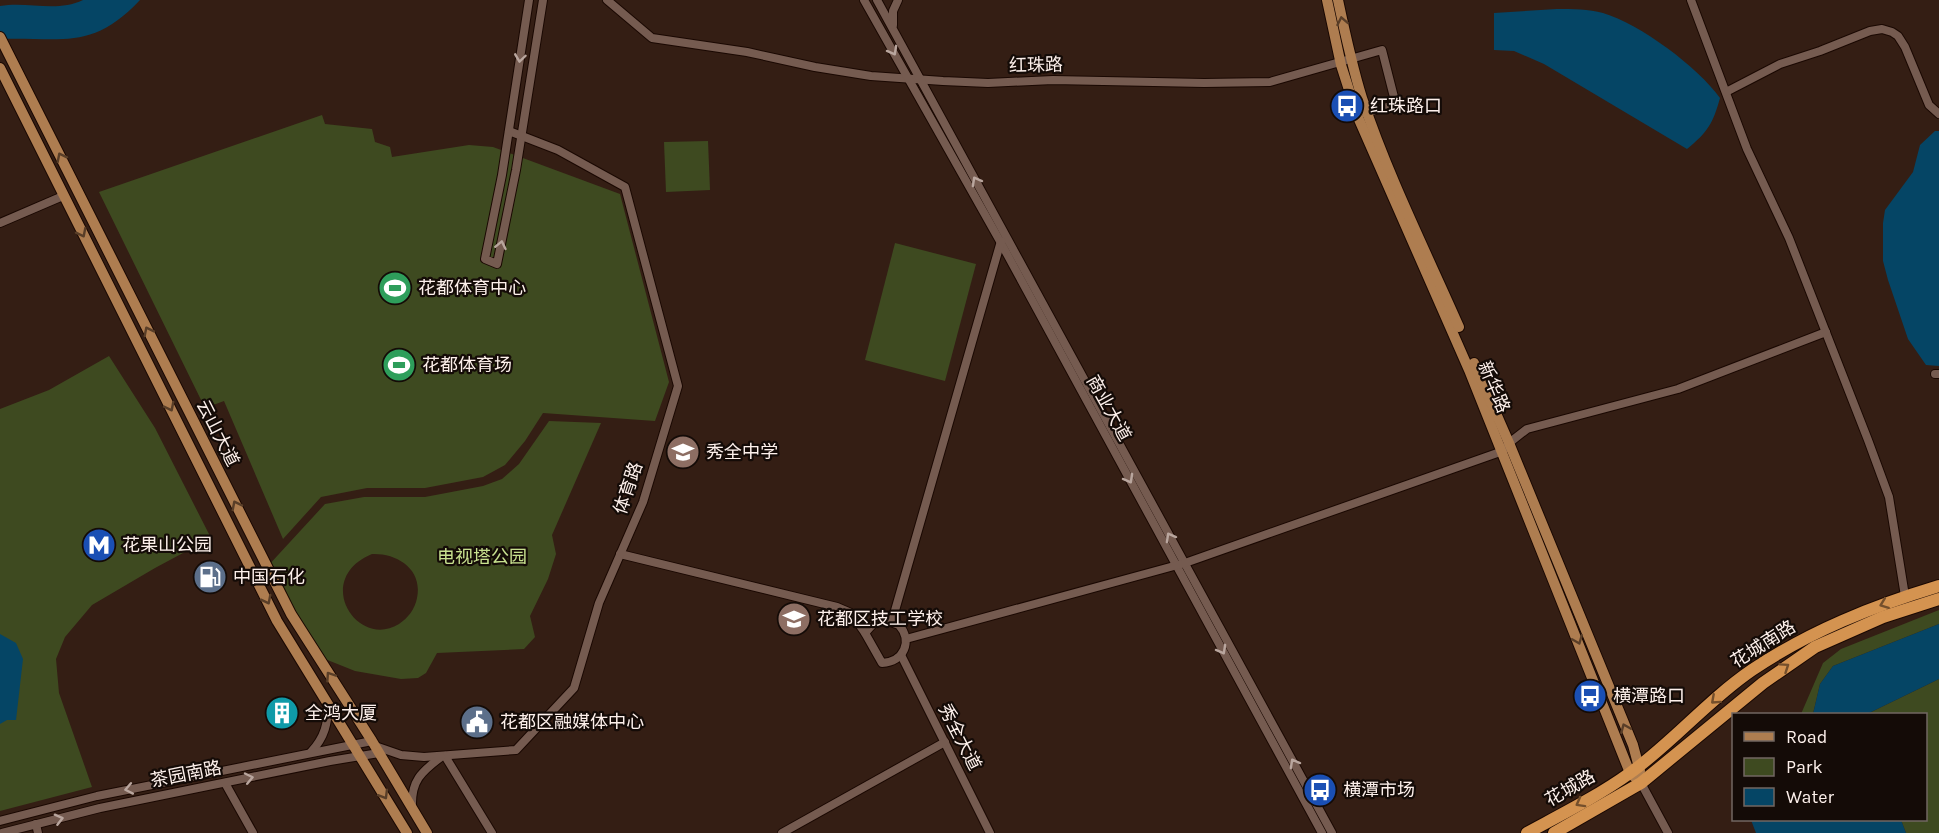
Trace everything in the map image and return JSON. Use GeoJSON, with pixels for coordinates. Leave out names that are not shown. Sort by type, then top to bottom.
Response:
{"type":"FeatureCollection","features":[{"type":"Feature","properties":{"kind":"highway","name":"花城南路"},"geometry":{"type":"LineString","coordinates":[[1635,769],[1734,684],[1769,659],[1834,624],[1905,596],[1939,586]]}},
{"type":"Feature","properties":{"kind":"highway","name":"花城南路"},"geometry":{"type":"LineString","coordinates":[[1641,783],[1763,683],[1815,647],[1883,617],[1939,599]]}},
{"type":"Feature","properties":{"kind":"highway","name":"花城路"},"geometry":{"type":"LineString","coordinates":[[1527,833],[1598,794],[1635,769]]}},
{"type":"Feature","properties":{"kind":"highway","name":"花城路"},"geometry":{"type":"LineString","coordinates":[[1554,833],[1641,783]]}},
{"type":"Feature","properties":{"kind":"main road","name":"新华路"},"geometry":{"type":"LineString","coordinates":[[1327,0],[1362,113],[1469,370],[1506,447],[1641,783]]}},
{"type":"Feature","properties":{"kind":"main road","name":"新华路"},"geometry":{"type":"LineString","coordinates":[[1338,0],[1346,61]]}},
{"type":"Feature","properties":{"kind":"main road","name":"云山大道"},"geometry":{"type":"LineString","coordinates":[[0,37],[291,614],[427,833]]}},
{"type":"Feature","properties":{"kind":"main road","name":"云山大道"},"geometry":{"type":"LineString","coordinates":[[0,68],[277,621],[407,833]]}},
{"type":"Feature","properties":{"kind":"street"},"geometry":{"type":"LineString","coordinates":[[529,0],[502,175],[484,259],[497,264],[522,136],[543,0]]}},
{"type":"Feature","properties":{"kind":"street","name":"红珠路"},"geometry":{"type":"LineString","coordinates":[[607,0],[652,38],[747,52],[815,67],[871,76],[988,82],[1053,80],[1270,82],[1382,50],[1396,105],[1362,113]]}},
{"type":"Feature","properties":{"kind":"street","name":"商业大道"},"geometry":{"type":"LineString","coordinates":[[864,0],[1332,833]]}},
{"type":"Feature","properties":{"kind":"street","name":"商业大道"},"geometry":{"type":"LineString","coordinates":[[877,0],[1004,232],[1322,833]]}},
{"type":"Feature","properties":{"kind":"street"},"geometry":{"type":"LineString","coordinates":[[896,34],[892,16],[898,0]]}},
{"type":"Feature","properties":{"kind":"street"},"geometry":{"type":"LineString","coordinates":[[1691,0],[1747,149],[1789,237],[1889,497],[1905,596]]}},
{"type":"Feature","properties":{"kind":"street"},"geometry":{"type":"LineString","coordinates":[[1726,92],[1780,64],[1870,31],[1882,29],[1898,36],[1905,47],[1929,105],[1939,114]]}},
{"type":"Feature","properties":{"kind":"street","name":"体育路"},"geometry":{"type":"LineString","coordinates":[[375,747],[401,755],[423,757],[516,750],[574,688],[599,603],[643,502],[678,386],[625,187],[558,150],[509,131]]}},
{"type":"Feature","properties":{"kind":"street"},"geometry":{"type":"LineString","coordinates":[[0,223],[63,196]]}},
{"type":"Feature","properties":{"kind":"street"},"geometry":{"type":"LineString","coordinates":[[892,621],[1004,232]]}},
{"type":"Feature","properties":{"kind":"street"},"geometry":{"type":"LineString","coordinates":[[906,639],[1180,564],[1506,447],[1527,429],[1678,389],[1826,332]]}},
{"type":"Feature","properties":{"kind":"street"},"geometry":{"type":"LineString","coordinates":[[620,554],[837,607],[851,613],[882,663],[894,661],[906,646],[902,628],[892,621],[878,621],[865,633]]}},
{"type":"Feature","properties":{"kind":"street","name":"秀全大道"},"geometry":{"type":"LineString","coordinates":[[901,655],[990,833]]}},
{"type":"Feature","properties":{"kind":"street"},"geometry":{"type":"LineString","coordinates":[[310,753],[320,743],[326,731],[328,703]]}},
{"type":"Feature","properties":{"kind":"street"},"geometry":{"type":"LineString","coordinates":[[782,833],[945,742]]}},
{"type":"Feature","properties":{"kind":"street","name":"茶园南路"},"geometry":{"type":"LineString","coordinates":[[0,820],[97,796],[354,744],[375,747]]}},
{"type":"Feature","properties":{"kind":"street","name":"茶园南路"},"geometry":{"type":"LineString","coordinates":[[2,833],[37,829],[100,808],[361,756],[375,747]]}},
{"type":"Feature","properties":{"kind":"street"},"geometry":{"type":"LineString","coordinates":[[412,808],[415,782],[429,766],[444,756],[492,833]]}},
{"type":"Feature","properties":{"kind":"street"},"geometry":{"type":"LineString","coordinates":[[225,783],[253,833]]}},
{"type":"Feature","properties":{"kind":"street","name":"新华路"},"geometry":{"type":"LineString","coordinates":[[1641,783],[1668,833]]}},
{"type":"Feature","properties":{"kind":"green space","name":"花都体育中心"},"geometry":{"type":"Polygon","coordinates":[[[322,115],[325,124],[372,129],[375,142],[390,147],[392,157],[469,145],[493,147],[620,194],[669,382],[655,421],[543,413],[525,441],[505,465],[483,477],[425,488],[367,488],[321,497],[283,539],[224,401],[205,408],[99,192],[322,115]]]}},
{"type":"Feature","properties":{"kind":"green space"},"geometry":{"type":"Polygon","coordinates":[[[708,141],[710,190],[666,192],[664,142],[708,141]]]}},
{"type":"Feature","properties":{"kind":"green space"},"geometry":{"type":"Polygon","coordinates":[[[895,243],[976,264],[945,381],[865,360],[895,243]]]}},
{"type":"Feature","properties":{"kind":"green space","name":"花果山公园"},"geometry":{"type":"Polygon","coordinates":[[[109,356],[155,428],[211,538],[92,605],[65,637],[56,659],[59,693],[92,787],[0,811],[0,409],[49,390],[109,356]]]}},
{"type":"Feature","properties":{"kind":"green space","name":"电视塔公园"},"geometry":{"type":"Polygon","coordinates":[[[549,421],[601,423],[552,535],[556,554],[548,579],[530,616],[535,637],[524,649],[437,653],[426,673],[418,678],[401,679],[355,671],[315,655],[267,567],[325,504],[364,497],[425,497],[483,486],[502,479],[519,464],[549,421]],[[372,554],[354,565],[345,579],[343,594],[347,608],[356,620],[369,628],[383,629],[399,624],[408,616],[416,602],[418,588],[412,571],[406,565],[381,554],[372,554]]]}},
{"type":"Feature","properties":{"kind":"green space"},"geometry":{"type":"Polygon","coordinates":[[[1939,610],[1939,624],[1833,666],[1820,684],[1813,713],[1801,713],[1823,663],[1841,649],[1939,610]]]}},
{"type":"Feature","properties":{"kind":"green space"},"geometry":{"type":"Polygon","coordinates":[[[1939,679],[1939,833],[1906,833],[1901,821],[1927,821],[1927,713],[1869,713],[1939,679]]]}},
{"type":"Feature","properties":{"kind":"water"},"geometry":{"type":"Polygon","coordinates":[[[83,0],[140,0],[123,16],[91,34],[59,39],[0,39],[0,6],[63,6],[83,0]]]}},
{"type":"Feature","properties":{"kind":"water"},"geometry":{"type":"Polygon","coordinates":[[[1557,9],[1592,11],[1618,19],[1650,37],[1683,60],[1720,98],[1712,121],[1705,132],[1687,149],[1544,64],[1514,51],[1494,50],[1494,13],[1557,9]]]}},
{"type":"Feature","properties":{"kind":"water"},"geometry":{"type":"Polygon","coordinates":[[[1935,131],[1939,131],[1939,366],[1926,365],[1908,339],[1883,261],[1885,210],[1913,172],[1920,145],[1935,131]]]}},
{"type":"Feature","properties":{"kind":"water"},"geometry":{"type":"Polygon","coordinates":[[[1939,624],[1939,679],[1869,713],[1813,713],[1820,684],[1833,666],[1939,624]]]}},
{"type":"Feature","properties":{"kind":"water"},"geometry":{"type":"Polygon","coordinates":[[[0,634],[16,643],[23,659],[16,720],[7,720],[0,724],[0,634]]]}},
{"type":"Feature","properties":{"kind":"water"},"geometry":{"type":"Polygon","coordinates":[[[1751,821],[1901,821],[1906,833],[1756,833],[1751,821]]]}},
{"type":"Feature","properties":{"kind":"place","name":"红珠路口"},"geometry":{"type":"Point","coordinates":[1347,106]}},
{"type":"Feature","properties":{"kind":"place","name":"花都体育中心"},"geometry":{"type":"Point","coordinates":[395,288]}},
{"type":"Feature","properties":{"kind":"place","name":"花都体育场"},"geometry":{"type":"Point","coordinates":[399,365]}},
{"type":"Feature","properties":{"kind":"place","name":"秀全中学"},"geometry":{"type":"Point","coordinates":[683,452]}},
{"type":"Feature","properties":{"kind":"place","name":"花果山公园"},"geometry":{"type":"Point","coordinates":[99,545]}},
{"type":"Feature","properties":{"kind":"place","name":"中国石化"},"geometry":{"type":"Point","coordinates":[210,577]}},
{"type":"Feature","properties":{"kind":"place","name":"花都区技工学校"},"geometry":{"type":"Point","coordinates":[794,619]}},
{"type":"Feature","properties":{"kind":"place","name":"横潭路口"},"geometry":{"type":"Point","coordinates":[1590,696]}},
{"type":"Feature","properties":{"kind":"place","name":"全鸿大厦"},"geometry":{"type":"Point","coordinates":[282,713]}},
{"type":"Feature","properties":{"kind":"place","name":"花都区融媒体中心"},"geometry":{"type":"Point","coordinates":[477,722]}},
{"type":"Feature","properties":{"kind":"place","name":"横潭市场"},"geometry":{"type":"Point","coordinates":[1320,790]}}]}
